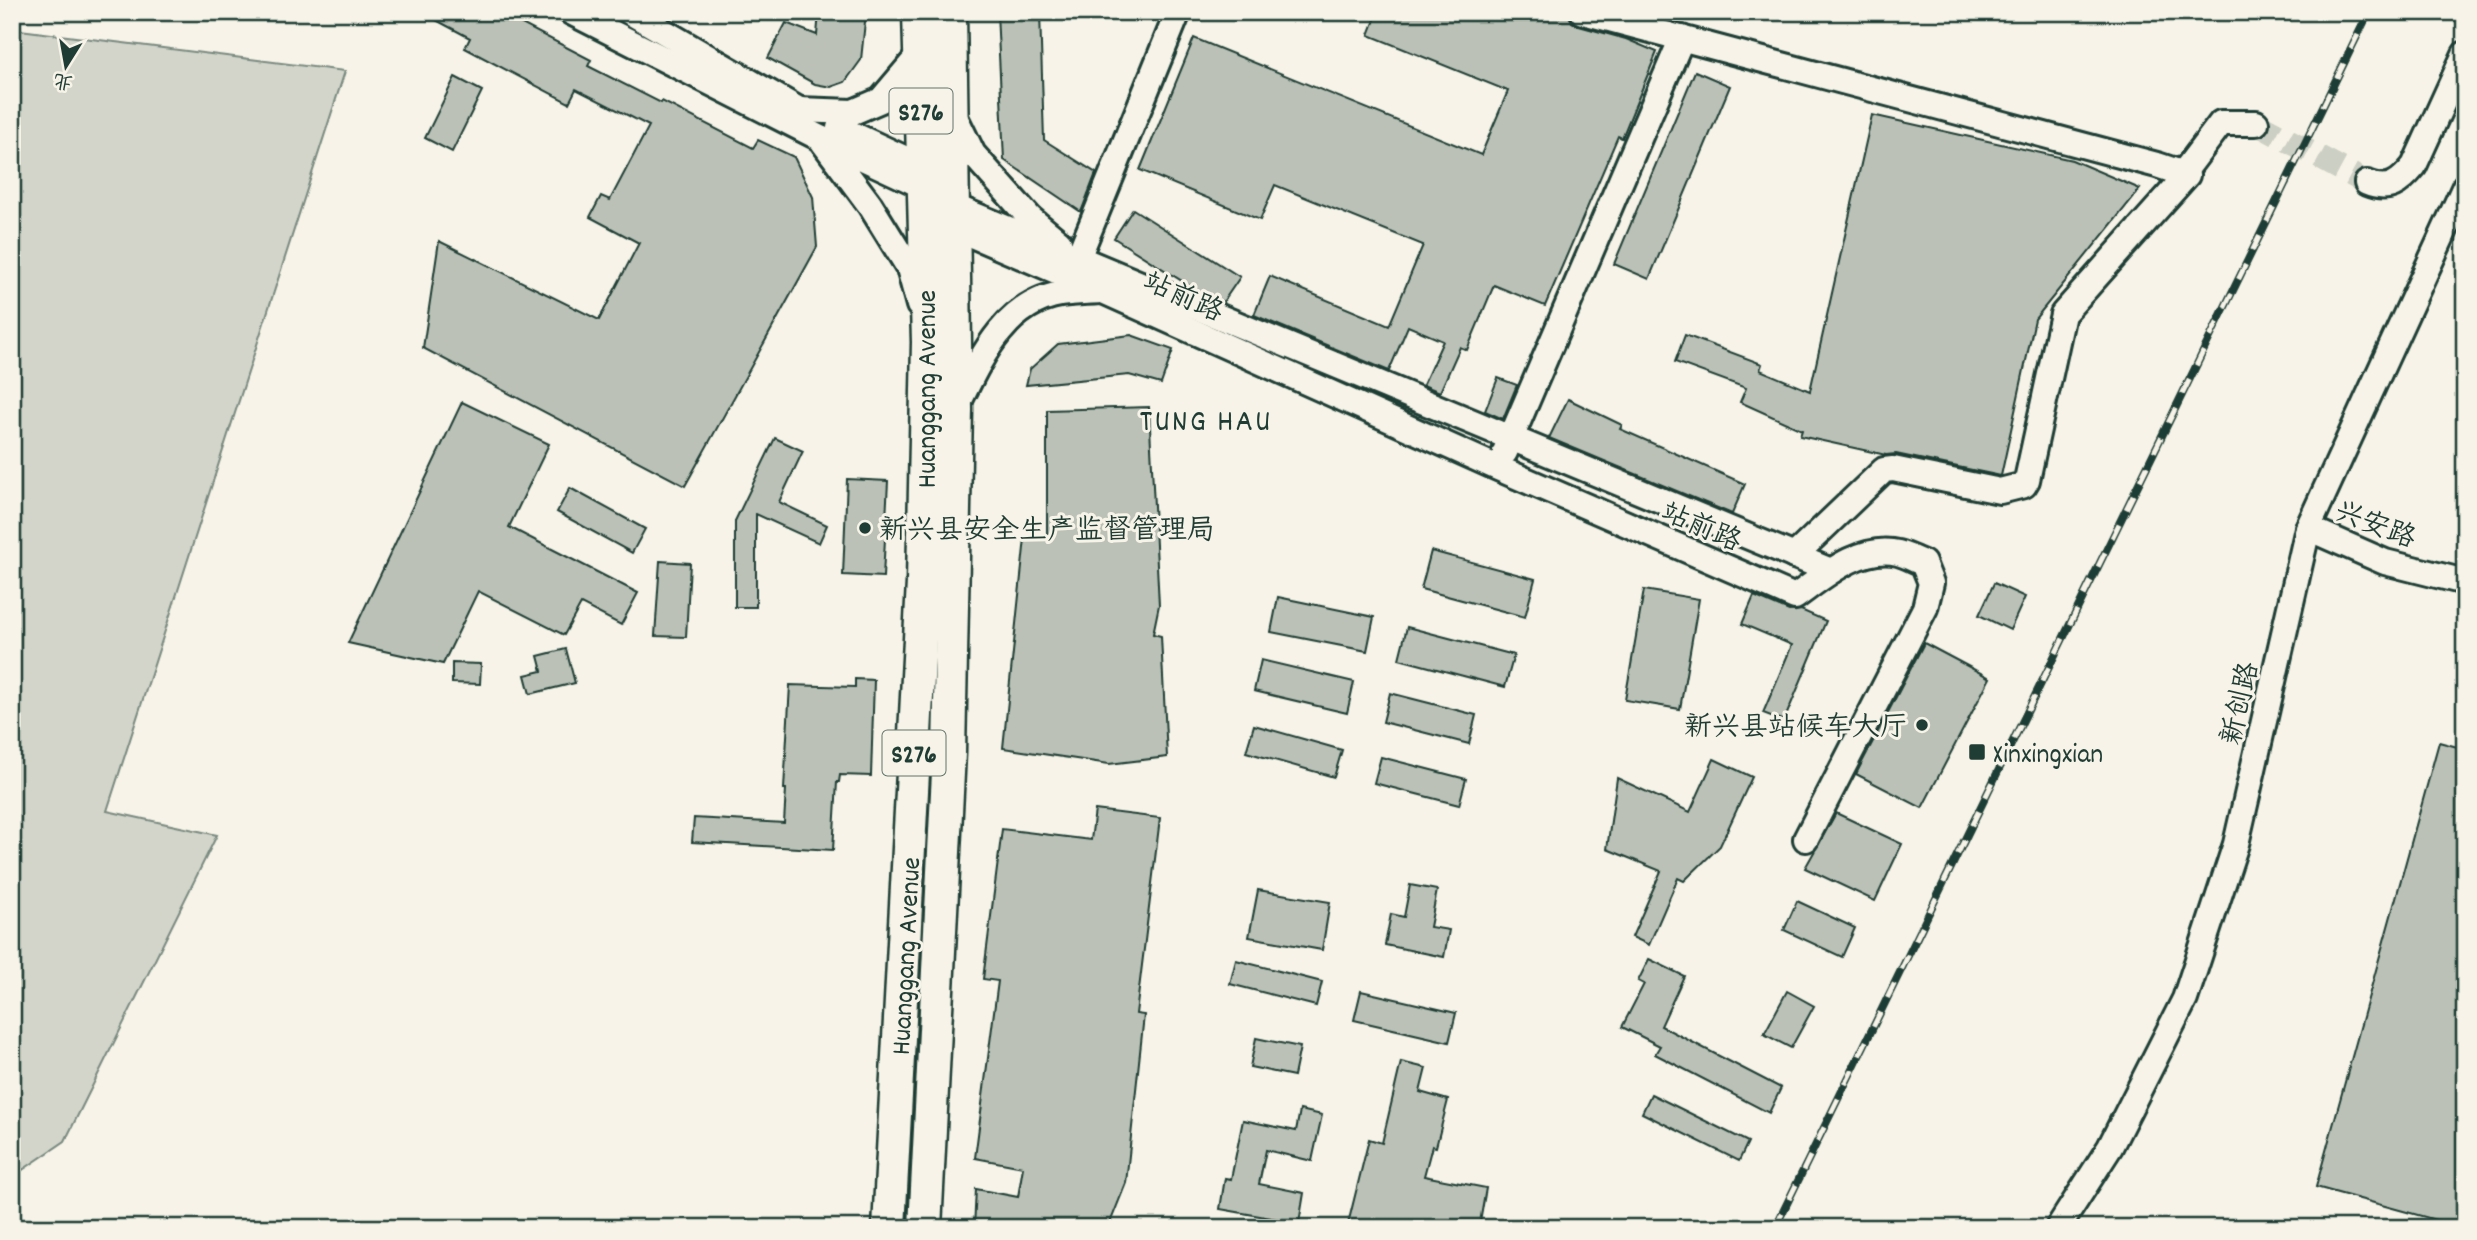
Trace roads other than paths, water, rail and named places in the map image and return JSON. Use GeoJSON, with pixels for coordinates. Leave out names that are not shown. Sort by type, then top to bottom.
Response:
{"type":"FeatureCollection","features":[{"type":"Feature","properties":{"kind":"main road","name":"Huanggang Avenue"},"geometry":{"type":"LineString","coordinates":[[889,1228],[923,582],[928,342],[919,12]]}},
{"type":"Feature","properties":{"kind":"main road","name":"Huanggang Avenue"},"geometry":{"type":"LineString","coordinates":[[925,1228],[949,754],[956,410],[950,12]]}},
{"type":"Feature","properties":{"kind":"main road"},"geometry":{"type":"LineString","coordinates":[[893,1164],[928,1167]]}},
{"type":"Feature","properties":{"kind":"street"},"geometry":{"type":"LineString","coordinates":[[571,12],[820,138],[923,177]]}},
{"type":"Feature","properties":{"kind":"street"},"geometry":{"type":"LineString","coordinates":[[630,12],[799,110],[923,177],[953,216]]}},
{"type":"Feature","properties":{"kind":"street"},"geometry":{"type":"LineString","coordinates":[[952,110],[973,154],[1030,218],[1078,258],[1178,12]]}},
{"type":"Feature","properties":{"kind":"street"},"geometry":{"type":"LineString","coordinates":[[1583,12],[2184,173]]}},
{"type":"Feature","properties":{"kind":"street"},"geometry":{"type":"LineString","coordinates":[[1498,468],[1682,38]]}},
{"type":"Feature","properties":{"kind":"street"},"geometry":{"type":"LineString","coordinates":[[799,110],[853,112],[881,100],[920,54]]}},
{"type":"Feature","properties":{"kind":"street"},"geometry":{"type":"LineString","coordinates":[[2367,183],[2379,188],[2402,181],[2414,166],[2465,54]]}},
{"type":"Feature","properties":{"kind":"street"},"geometry":{"type":"LineString","coordinates":[[2184,173],[2221,123],[2256,123]]}},
{"type":"Feature","properties":{"kind":"street"},"geometry":{"type":"LineString","coordinates":[[820,138],[870,205],[909,268],[928,342]]}},
{"type":"Feature","properties":{"kind":"street"},"geometry":{"type":"LineString","coordinates":[[1794,556],[1884,470],[1893,469],[2000,491],[2024,485],[2063,314],[2185,179],[2184,173]]}},
{"type":"Feature","properties":{"kind":"street","name":"新创路"},"geometry":{"type":"LineString","coordinates":[[2058,1228],[2110,1147],[2185,999],[2236,844],[2308,528],[2465,186]]}},
{"type":"Feature","properties":{"kind":"street","name":"站前路"},"geometry":{"type":"LineString","coordinates":[[953,216],[1078,258],[1831,571]]}},
{"type":"Feature","properties":{"kind":"street","name":"站前路"},"geometry":{"type":"LineString","coordinates":[[953,216],[1103,291],[1498,468],[1795,597],[1831,571]]}},
{"type":"Feature","properties":{"kind":"street"},"geometry":{"type":"LineString","coordinates":[[956,410],[983,354],[998,332],[1018,314],[1059,294],[1103,291]]}},
{"type":"Feature","properties":{"kind":"street","name":"兴安路"},"geometry":{"type":"LineString","coordinates":[[2308,528],[2385,562],[2465,582]]}},
{"type":"Feature","properties":{"kind":"street"},"geometry":{"type":"LineString","coordinates":[[1806,839],[1925,608],[1931,583],[1923,563],[1897,552],[1874,552],[1831,571]]}},
{"type":"Feature","properties":{"kind":"tunnel"},"geometry":{"type":"LineString","coordinates":[[2256,123],[2367,183]]}},
{"type":"Feature","properties":{"kind":"railway"},"geometry":{"type":"LineString","coordinates":[[1775,1228],[2369,12]]}},
{"type":"Feature","properties":{"kind":"place","name":"新兴县安全生产监督管理局"},"geometry":{"type":"Point","coordinates":[865,528]}},
{"type":"Feature","properties":{"kind":"place","name":"新兴县站候车大厅"},"geometry":{"type":"Point","coordinates":[1922,725]}},
{"type":"Feature","properties":{"kind":"place","name":"Xinxingxian"},"geometry":{"type":"Point","coordinates":[1977,752]}},
{"type":"Feature","properties":{"kind":"district","name":"TUNG HAU"},"geometry":{"type":"Point","coordinates":[1206,419]}}]}
